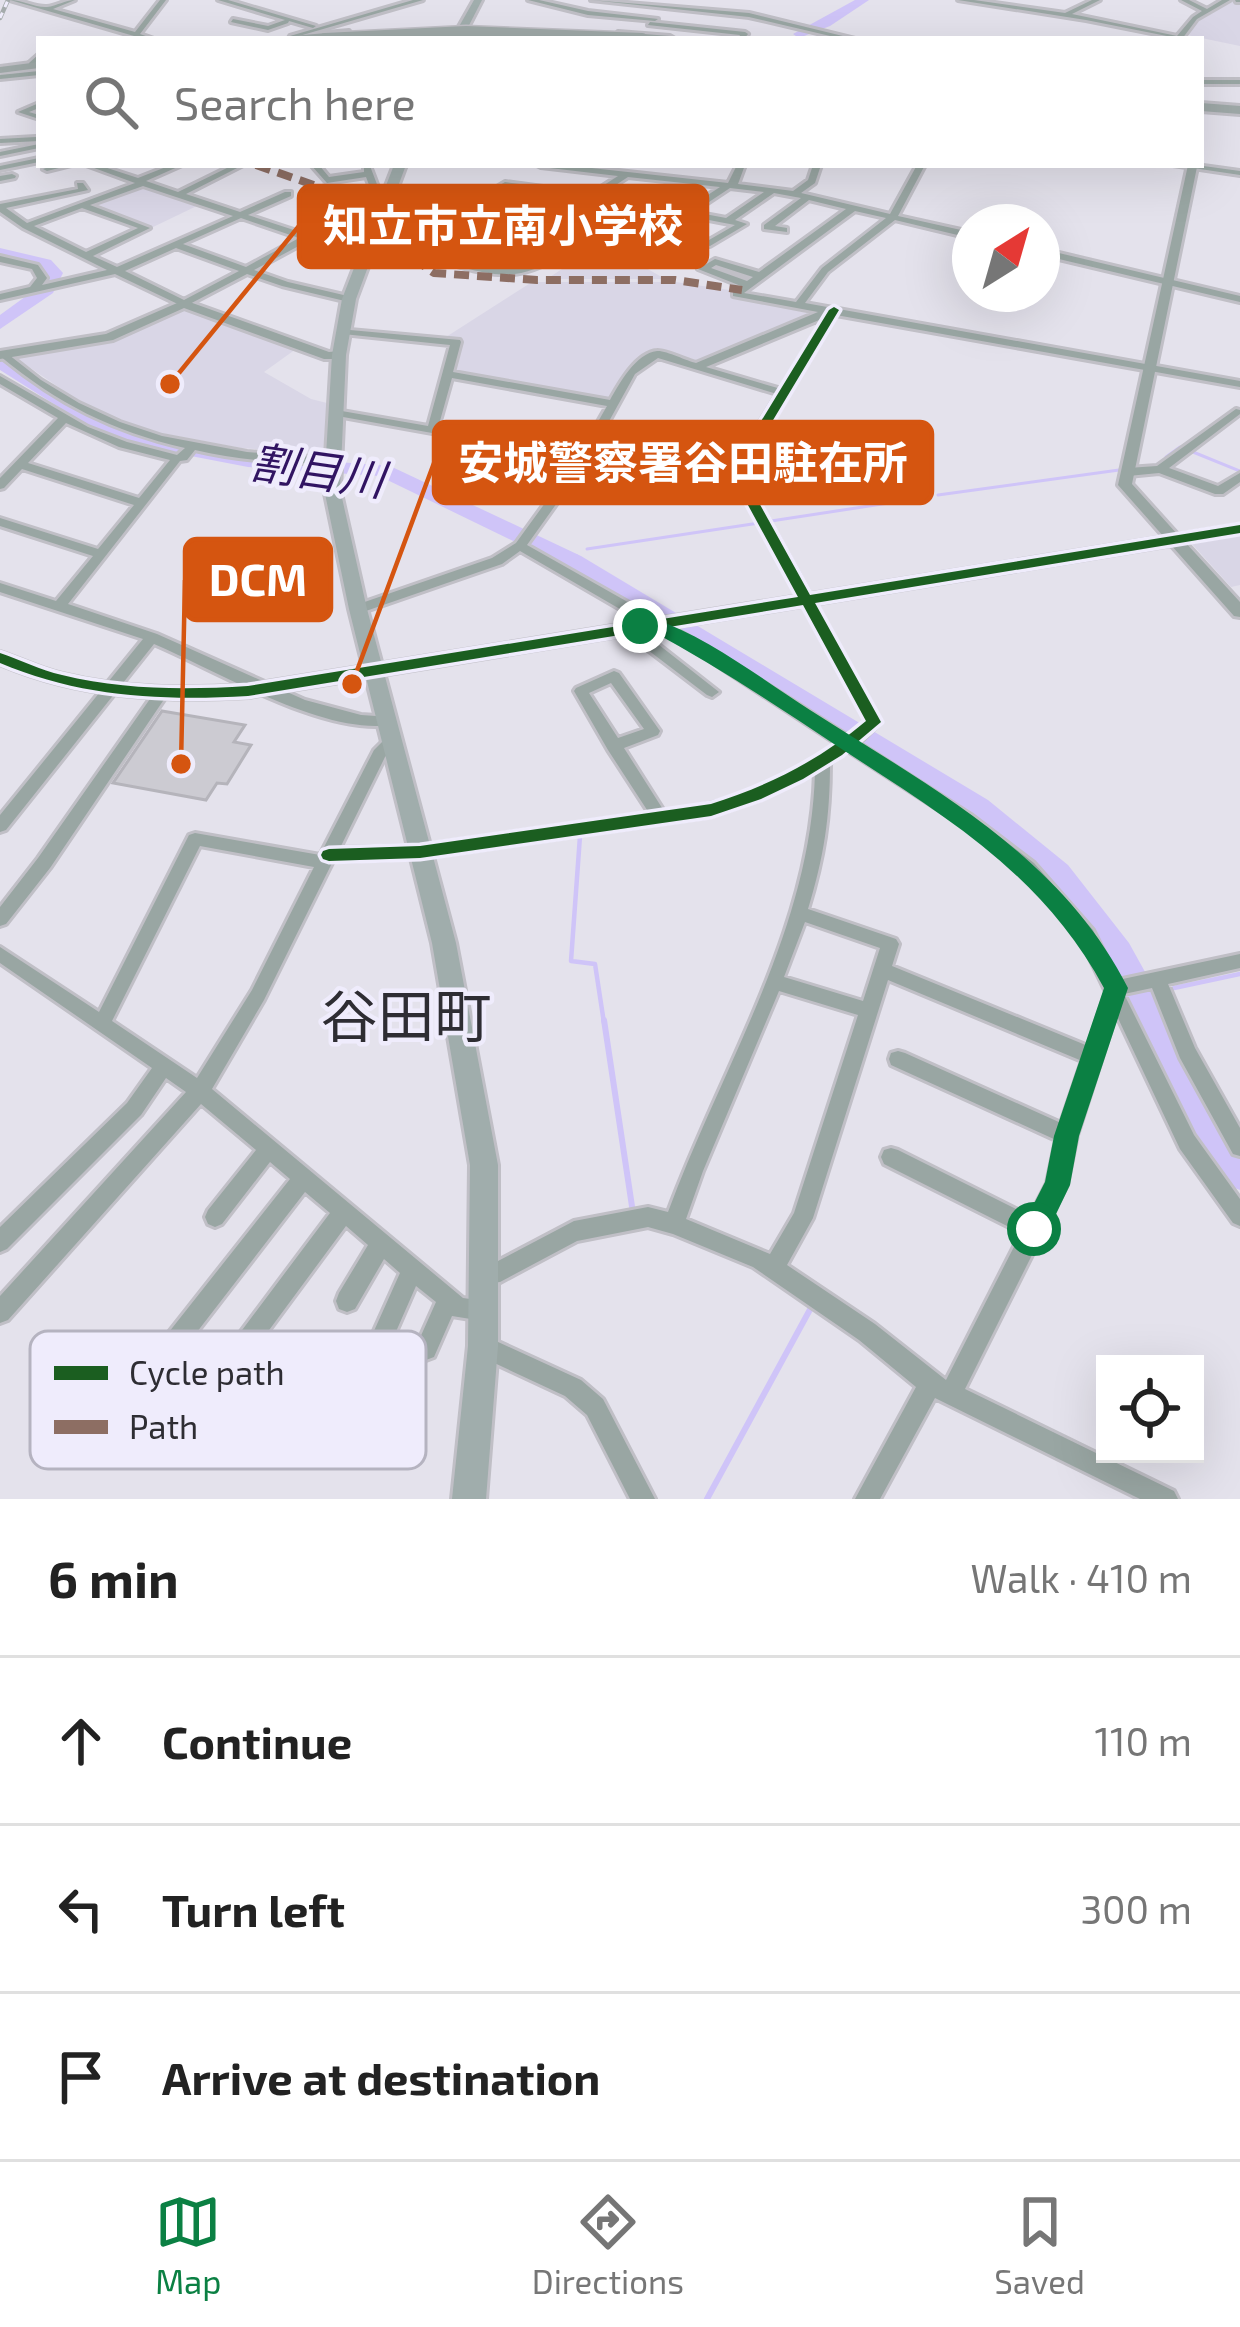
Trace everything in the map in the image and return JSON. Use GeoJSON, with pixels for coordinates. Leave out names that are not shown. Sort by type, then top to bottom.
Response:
{"type":"FeatureCollection","features":[{"type":"Feature","properties":{"kind":"highway"},"geometry":{"type":"LineString","coordinates":[[385,36],[466,32],[581,36]]}},
{"type":"Feature","properties":{"kind":"highway"},"geometry":{"type":"LineString","coordinates":[[458,35],[491,36]]}},
{"type":"Feature","properties":{"kind":"highway"},"geometry":{"type":"LineString","coordinates":[[417,36],[518,36]]}},
{"type":"Feature","properties":{"kind":"highway"},"geometry":{"type":"LineString","coordinates":[[425,36],[531,36]]}},
{"type":"Feature","properties":{"kind":"highway"},"geometry":{"type":"LineString","coordinates":[[0,72],[36,66]]}},
{"type":"Feature","properties":{"kind":"highway"},"geometry":{"type":"LineString","coordinates":[[1204,104],[1240,106]]}},
{"type":"Feature","properties":{"kind":"main road"},"geometry":{"type":"LineString","coordinates":[[458,35],[478,0]]}},
{"type":"Feature","properties":{"kind":"main road"},"geometry":{"type":"LineString","coordinates":[[399,168],[349,299],[339,355],[336,508],[471,1074],[484,1165],[483,1346],[469,1499]]}},
{"type":"Feature","properties":{"kind":"street"},"geometry":{"type":"LineString","coordinates":[[45,10],[71,0]]}},
{"type":"Feature","properties":{"kind":"street"},"geometry":{"type":"LineString","coordinates":[[136,35],[163,0]]}},
{"type":"Feature","properties":{"kind":"street"},"geometry":{"type":"LineString","coordinates":[[221,0],[316,27]]}},
{"type":"Feature","properties":{"kind":"street"},"geometry":{"type":"LineString","coordinates":[[293,36],[420,0]]}},
{"type":"Feature","properties":{"kind":"street"},"geometry":{"type":"LineString","coordinates":[[531,0],[588,13],[655,19],[640,36]]}},
{"type":"Feature","properties":{"kind":"street"},"geometry":{"type":"LineString","coordinates":[[594,0],[733,12],[841,36]]}},
{"type":"Feature","properties":{"kind":"street"},"geometry":{"type":"LineString","coordinates":[[961,0],[1169,36]]}},
{"type":"Feature","properties":{"kind":"street"},"geometry":{"type":"LineString","coordinates":[[1065,15],[1097,0]]}},
{"type":"Feature","properties":{"kind":"street"},"geometry":{"type":"LineString","coordinates":[[1184,0],[1205,11]]}},
{"type":"Feature","properties":{"kind":"street"},"geometry":{"type":"LineString","coordinates":[[1181,36],[1205,11],[1227,0]]}},
{"type":"Feature","properties":{"kind":"street"},"geometry":{"type":"LineString","coordinates":[[17,1],[140,36]]}},
{"type":"Feature","properties":{"kind":"street"},"geometry":{"type":"LineString","coordinates":[[1035,11],[1054,2]]}},
{"type":"Feature","properties":{"kind":"street"},"geometry":{"type":"LineString","coordinates":[[94,23],[119,17],[113,29],[100,34]]}},
{"type":"Feature","properties":{"kind":"street"},"geometry":{"type":"LineString","coordinates":[[233,21],[268,28],[289,22]]}},
{"type":"Feature","properties":{"kind":"street"},"geometry":{"type":"LineString","coordinates":[[650,24],[743,36]]}},
{"type":"Feature","properties":{"kind":"street"},"geometry":{"type":"LineString","coordinates":[[1204,82],[1240,82]]}},
{"type":"Feature","properties":{"kind":"street"},"geometry":{"type":"LineString","coordinates":[[0,141],[36,141]]}},
{"type":"Feature","properties":{"kind":"street"},"geometry":{"type":"LineString","coordinates":[[0,154],[36,142]]}},
{"type":"Feature","properties":{"kind":"street"},"geometry":{"type":"LineString","coordinates":[[0,168],[36,161]]}},
{"type":"Feature","properties":{"kind":"street"},"geometry":{"type":"LineString","coordinates":[[47,169],[52,168]]}},
{"type":"Feature","properties":{"kind":"street"},"geometry":{"type":"LineString","coordinates":[[99,168],[305,237]]}},
{"type":"Feature","properties":{"kind":"street"},"geometry":{"type":"LineString","coordinates":[[110,172],[119,168]]}},
{"type":"Feature","properties":{"kind":"street"},"geometry":{"type":"LineString","coordinates":[[26,226],[172,168]]}},
{"type":"Feature","properties":{"kind":"street"},"geometry":{"type":"LineString","coordinates":[[180,194],[234,168]]}},
{"type":"Feature","properties":{"kind":"street"},"geometry":{"type":"LineString","coordinates":[[318,168],[327,180],[368,170],[379,201],[385,204]]}},
{"type":"Feature","properties":{"kind":"street"},"geometry":{"type":"LineString","coordinates":[[581,168],[796,194],[952,231]]}},
{"type":"Feature","properties":{"kind":"street"},"geometry":{"type":"LineString","coordinates":[[669,178],[674,168]]}},
{"type":"Feature","properties":{"kind":"street"},"geometry":{"type":"LineString","coordinates":[[626,253],[731,185],[740,168]]}},
{"type":"Feature","properties":{"kind":"street"},"geometry":{"type":"LineString","coordinates":[[796,194],[812,181],[816,168]]}},
{"type":"Feature","properties":{"kind":"street"},"geometry":{"type":"LineString","coordinates":[[800,305],[825,270],[893,218],[919,168]]}},
{"type":"Feature","properties":{"kind":"street"},"geometry":{"type":"LineString","coordinates":[[1192,168],[1126,489],[1240,612]]}},
{"type":"Feature","properties":{"kind":"street"},"geometry":{"type":"LineString","coordinates":[[1200,168],[1240,173]]}},
{"type":"Feature","properties":{"kind":"street"},"geometry":{"type":"LineString","coordinates":[[551,223],[621,171]]}},
{"type":"Feature","properties":{"kind":"street"},"geometry":{"type":"LineString","coordinates":[[0,179],[12,176]]}},
{"type":"Feature","properties":{"kind":"street"},"geometry":{"type":"LineString","coordinates":[[621,200],[653,177]]}},
{"type":"Feature","properties":{"kind":"street"},"geometry":{"type":"LineString","coordinates":[[654,206],[689,181]]}},
{"type":"Feature","properties":{"kind":"street"},"geometry":{"type":"LineString","coordinates":[[506,212],[591,233],[548,261],[524,275],[489,273],[435,257],[491,222],[540,189],[508,184],[460,213],[491,222],[574,244]]}},
{"type":"Feature","properties":{"kind":"street"},"geometry":{"type":"LineString","coordinates":[[0,207],[84,190],[80,185]]}},
{"type":"Feature","properties":{"kind":"street"},"geometry":{"type":"LineString","coordinates":[[728,221],[772,190]]}},
{"type":"Feature","properties":{"kind":"street"},"geometry":{"type":"LineString","coordinates":[[0,297],[119,270],[288,194]]}},
{"type":"Feature","properties":{"kind":"street"},"geometry":{"type":"LineString","coordinates":[[594,195],[742,224],[716,242],[659,230]]}},
{"type":"Feature","properties":{"kind":"street"},"geometry":{"type":"LineString","coordinates":[[784,230],[767,227],[808,197]]}},
{"type":"Feature","properties":{"kind":"street"},"geometry":{"type":"LineString","coordinates":[[84,206],[146,228],[89,254]]}},
{"type":"Feature","properties":{"kind":"street"},"geometry":{"type":"LineString","coordinates":[[0,207],[26,226],[184,304],[328,356],[339,355]]}},
{"type":"Feature","properties":{"kind":"street"},"geometry":{"type":"LineString","coordinates":[[853,208],[736,294],[1240,384]]}},
{"type":"Feature","properties":{"kind":"street"},"geometry":{"type":"LineString","coordinates":[[2,355],[109,337],[184,304],[305,237],[345,220],[378,221]]}},
{"type":"Feature","properties":{"kind":"street"},"geometry":{"type":"LineString","coordinates":[[464,239],[548,261]]}},
{"type":"Feature","properties":{"kind":"street"},"geometry":{"type":"LineString","coordinates":[[176,245],[349,299]]}},
{"type":"Feature","properties":{"kind":"street"},"geometry":{"type":"LineString","coordinates":[[1060,256],[1240,299]]}},
{"type":"Feature","properties":{"kind":"street"},"geometry":{"type":"LineString","coordinates":[[0,259],[35,267],[42,278],[37,287]]}},
{"type":"Feature","properties":{"kind":"street"},"geometry":{"type":"LineString","coordinates":[[749,285],[703,269],[715,262],[761,276]]}},
{"type":"Feature","properties":{"kind":"street"},"geometry":{"type":"LineString","coordinates":[[696,367],[829,310]]}},
{"type":"Feature","properties":{"kind":"street"},"geometry":{"type":"LineString","coordinates":[[736,472],[829,310]]}},
{"type":"Feature","properties":{"kind":"street"},"geometry":{"type":"LineString","coordinates":[[344,331],[456,343],[432,431]]}},
{"type":"Feature","properties":{"kind":"street"},"geometry":{"type":"LineString","coordinates":[[358,609],[496,561],[520,546],[584,457],[632,372],[657,354],[784,393]]}},
{"type":"Feature","properties":{"kind":"street"},"geometry":{"type":"LineString","coordinates":[[2,355],[93,415],[139,433],[334,467]]}},
{"type":"Feature","properties":{"kind":"street"},"geometry":{"type":"LineString","coordinates":[[447,374],[612,404]]}},
{"type":"Feature","properties":{"kind":"street"},"geometry":{"type":"LineString","coordinates":[[0,379],[63,419],[124,445],[180,458]]}},
{"type":"Feature","properties":{"kind":"street"},"geometry":{"type":"LineString","coordinates":[[0,402],[15,387]]}},
{"type":"Feature","properties":{"kind":"street"},"geometry":{"type":"LineString","coordinates":[[1160,469],[1238,411]]}},
{"type":"Feature","properties":{"kind":"street"},"geometry":{"type":"LineString","coordinates":[[336,413],[584,457],[736,472]]}},
{"type":"Feature","properties":{"kind":"street"},"geometry":{"type":"LineString","coordinates":[[0,485],[63,419]]}},
{"type":"Feature","properties":{"kind":"street"},"geometry":{"type":"LineString","coordinates":[[58,608],[193,446]]}},
{"type":"Feature","properties":{"kind":"street"},"geometry":{"type":"LineString","coordinates":[[19,464],[141,503]]}},
{"type":"Feature","properties":{"kind":"street"},"geometry":{"type":"LineString","coordinates":[[1128,472],[1160,469],[1219,491],[1240,477]]}},
{"type":"Feature","properties":{"kind":"street"},"geometry":{"type":"LineString","coordinates":[[103,1021],[195,839],[327,858],[420,851],[711,810],[757,796],[869,727],[874,722],[871,714],[736,472]]}},
{"type":"Feature","properties":{"kind":"street"},"geometry":{"type":"LineString","coordinates":[[0,522],[100,554]]}},
{"type":"Feature","properties":{"kind":"street"},"geometry":{"type":"LineString","coordinates":[[0,658],[76,683],[111,688],[162,692],[266,688],[1240,529]]}},
{"type":"Feature","properties":{"kind":"street"},"geometry":{"type":"LineString","coordinates":[[520,546],[568,570],[646,625],[711,655],[849,742],[965,819],[1028,868],[1087,935],[1187,1142],[1240,1216]]}},
{"type":"Feature","properties":{"kind":"street"},"geometry":{"type":"LineString","coordinates":[[0,587],[152,637],[266,688],[388,732],[258,995],[200,1091],[0,1312]]}},
{"type":"Feature","properties":{"kind":"street"},"geometry":{"type":"LineString","coordinates":[[646,625],[649,644],[712,692]]}},
{"type":"Feature","properties":{"kind":"street"},"geometry":{"type":"LineString","coordinates":[[0,826],[152,637]]}},
{"type":"Feature","properties":{"kind":"street"},"geometry":{"type":"LineString","coordinates":[[613,746],[652,731],[614,676],[581,691],[613,746],[659,818]]}},
{"type":"Feature","properties":{"kind":"street"},"geometry":{"type":"LineString","coordinates":[[0,919],[162,692]]}},
{"type":"Feature","properties":{"kind":"street"},"geometry":{"type":"LineString","coordinates":[[674,1224],[692,1168],[797,912],[823,827],[823,759]]}},
{"type":"Feature","properties":{"kind":"street"},"geometry":{"type":"LineString","coordinates":[[772,1270],[803,1218],[890,944],[797,912]]}},
{"type":"Feature","properties":{"kind":"street"},"geometry":{"type":"LineString","coordinates":[[0,954],[200,1091],[459,1308],[484,1310]]}},
{"type":"Feature","properties":{"kind":"street"},"geometry":{"type":"LineString","coordinates":[[1116,988],[1240,961]]}},
{"type":"Feature","properties":{"kind":"street"},"geometry":{"type":"LineString","coordinates":[[881,969],[1092,1056]]}},
{"type":"Feature","properties":{"kind":"street"},"geometry":{"type":"LineString","coordinates":[[1157,979],[1196,1070],[1240,1147]]}},
{"type":"Feature","properties":{"kind":"street"},"geometry":{"type":"LineString","coordinates":[[772,981],[866,1010]]}},
{"type":"Feature","properties":{"kind":"street"},"geometry":{"type":"LineString","coordinates":[[867,1499],[940,1388],[1057,1185],[1067,1136],[1116,988]]}},
{"type":"Feature","properties":{"kind":"street"},"geometry":{"type":"LineString","coordinates":[[898,1059],[1067,1136]]}},
{"type":"Feature","properties":{"kind":"street"},"geometry":{"type":"LineString","coordinates":[[0,1242],[134,1109],[165,1065]]}},
{"type":"Feature","properties":{"kind":"street"},"geometry":{"type":"LineString","coordinates":[[215,1217],[268,1150]]}},
{"type":"Feature","properties":{"kind":"street"},"geometry":{"type":"LineString","coordinates":[[891,1156],[1034,1229]]}},
{"type":"Feature","properties":{"kind":"street"},"geometry":{"type":"LineString","coordinates":[[184,1331],[304,1178]]}},
{"type":"Feature","properties":{"kind":"street"},"geometry":{"type":"LineString","coordinates":[[255,1331],[343,1213]]}},
{"type":"Feature","properties":{"kind":"street"},"geometry":{"type":"LineString","coordinates":[[486,1273],[500,1271],[574,1231],[648,1217],[674,1224],[772,1270],[867,1332],[940,1388],[1166,1499]]}},
{"type":"Feature","properties":{"kind":"street"},"geometry":{"type":"LineString","coordinates":[[347,1301],[381,1244]]}},
{"type":"Feature","properties":{"kind":"street"},"geometry":{"type":"LineString","coordinates":[[385,1331],[412,1271]]}},
{"type":"Feature","properties":{"kind":"street"},"geometry":{"type":"LineString","coordinates":[[426,1349],[448,1299]]}},
{"type":"Feature","properties":{"kind":"street"},"geometry":{"type":"LineString","coordinates":[[483,1346],[573,1388],[595,1407],[643,1499]]}},
{"type":"Feature","properties":{"kind":"shaded area"},"geometry":{"type":"Polygon","coordinates":[[[1231,0],[1240,2],[1240,46],[1187,35],[1198,18],[1231,0]]]}},
{"type":"Feature","properties":{"kind":"shaded area"},"geometry":{"type":"Polygon","coordinates":[[[142,185],[203,203],[151,228],[90,206],[142,185]]]}},
{"type":"Feature","properties":{"kind":"shaded area"},"geometry":{"type":"Polygon","coordinates":[[[589,251],[646,268],[665,279],[547,279],[589,251]]]}},
{"type":"Feature","properties":{"kind":"shaded area"},"geometry":{"type":"Polygon","coordinates":[[[532,282],[676,282],[736,291],[730,296],[817,315],[698,363],[655,351],[627,372],[610,402],[451,373],[457,340],[446,337],[532,282]]]}},
{"type":"Feature","properties":{"kind":"shaded area"},"geometry":{"type":"Polygon","coordinates":[[[184,308],[296,349],[264,372],[327,403],[323,454],[241,448],[139,429],[73,397],[16,358],[118,339],[184,308]]]}},
{"type":"Feature","properties":{"kind":"shaded area"},"geometry":{"type":"Polygon","coordinates":[[[1240,536],[1240,585],[1231,587],[1192,544],[1240,536]]]}},
{"type":"Feature","properties":{"kind":"building"},"geometry":{"type":"Polygon","coordinates":[[[162,711],[245,725],[234,742],[251,745],[227,784],[217,783],[206,800],[113,783],[162,711]]]}},
{"type":"Feature","properties":{"kind":"waterway"},"geometry":{"type":"LineString","coordinates":[[799,34],[826,24],[863,0]]}},
{"type":"Feature","properties":{"kind":"waterway","name":"割目川"},"geometry":{"type":"LineString","coordinates":[[0,253],[45,264],[55,273],[47,289],[0,324]]}},
{"type":"Feature","properties":{"kind":"waterway","name":"割目川"},"geometry":{"type":"LineString","coordinates":[[0,362],[91,419],[151,443],[248,461],[383,470],[573,561],[978,807],[1043,858],[1098,922],[1136,984],[1201,1112],[1240,1173]]}},
{"type":"Feature","properties":{"kind":"waterway"},"geometry":{"type":"LineString","coordinates":[[1166,457],[1180,447]]}},
{"type":"Feature","properties":{"kind":"waterway"},"geometry":{"type":"LineString","coordinates":[[1193,452],[1240,471]]}},
{"type":"Feature","properties":{"kind":"waterway"},"geometry":{"type":"LineString","coordinates":[[938,495],[1119,470]]}},
{"type":"Feature","properties":{"kind":"waterway"},"geometry":{"type":"LineString","coordinates":[[771,521],[928,497]]}},
{"type":"Feature","properties":{"kind":"waterway"},"geometry":{"type":"LineString","coordinates":[[587,549],[759,523]]}},
{"type":"Feature","properties":{"kind":"waterway","name":"割目川"},"geometry":{"type":"LineString","coordinates":[[573,561],[577,556]]}},
{"type":"Feature","properties":{"kind":"waterway"},"geometry":{"type":"LineString","coordinates":[[154,645],[184,658]]}},
{"type":"Feature","properties":{"kind":"waterway"},"geometry":{"type":"LineString","coordinates":[[178,655],[195,663]]}},
{"type":"Feature","properties":{"kind":"waterway"},"geometry":{"type":"LineString","coordinates":[[580,836],[571,961],[595,964],[604,1023]]}},
{"type":"Feature","properties":{"kind":"waterway"},"geometry":{"type":"LineString","coordinates":[[1174,988],[1240,974]]}},
{"type":"Feature","properties":{"kind":"waterway"},"geometry":{"type":"LineString","coordinates":[[1140,994],[1147,993]]}},
{"type":"Feature","properties":{"kind":"waterway"},"geometry":{"type":"LineString","coordinates":[[604,1020],[633,1213]]}},
{"type":"Feature","properties":{"kind":"waterway"},"geometry":{"type":"LineString","coordinates":[[707,1499],[813,1304]]}},
{"type":"Feature","properties":{"kind":"railway"},"geometry":{"type":"LineString","coordinates":[[0,18],[8,0]]}},
{"type":"Feature","properties":{"kind":"marked path"},"geometry":{"type":"LineString","coordinates":[[265,168],[328,190],[359,221]]}},
{"type":"Feature","properties":{"kind":"marked path"},"geometry":{"type":"LineString","coordinates":[[375,232],[434,273],[537,280],[675,280],[742,290]]}},
{"type":"Feature","properties":{"kind":"cycle path"},"geometry":{"type":"LineString","coordinates":[[329,855],[420,852],[711,810],[797,775],[874,722],[736,472],[834,310]]}},
{"type":"Feature","properties":{"kind":"cycle path"},"geometry":{"type":"LineString","coordinates":[[0,658],[90,686],[185,693],[248,691],[1240,529]]}},
{"type":"Feature","properties":{"kind":"place","name":"知立市立南小学校"},"geometry":{"type":"Point","coordinates":[170,384]}},
{"type":"Feature","properties":{"kind":"place","name":"安城警察署谷田駐在所"},"geometry":{"type":"Point","coordinates":[352,684]}},
{"type":"Feature","properties":{"kind":"place","name":"DCM"},"geometry":{"type":"Point","coordinates":[181,764]}},
{"type":"Feature","properties":{"kind":"district","name":"谷田町"},"geometry":{"type":"Point","coordinates":[406,1014]}},
{"type":"Feature","properties":{"kind":"route"},"geometry":{"type":"LineString","coordinates":[[640,626],[652,624],[711,655],[965,819],[1028,868],[1087,935],[1116,988],[1067,1136],[1057,1185],[1034,1229]]}}]}
